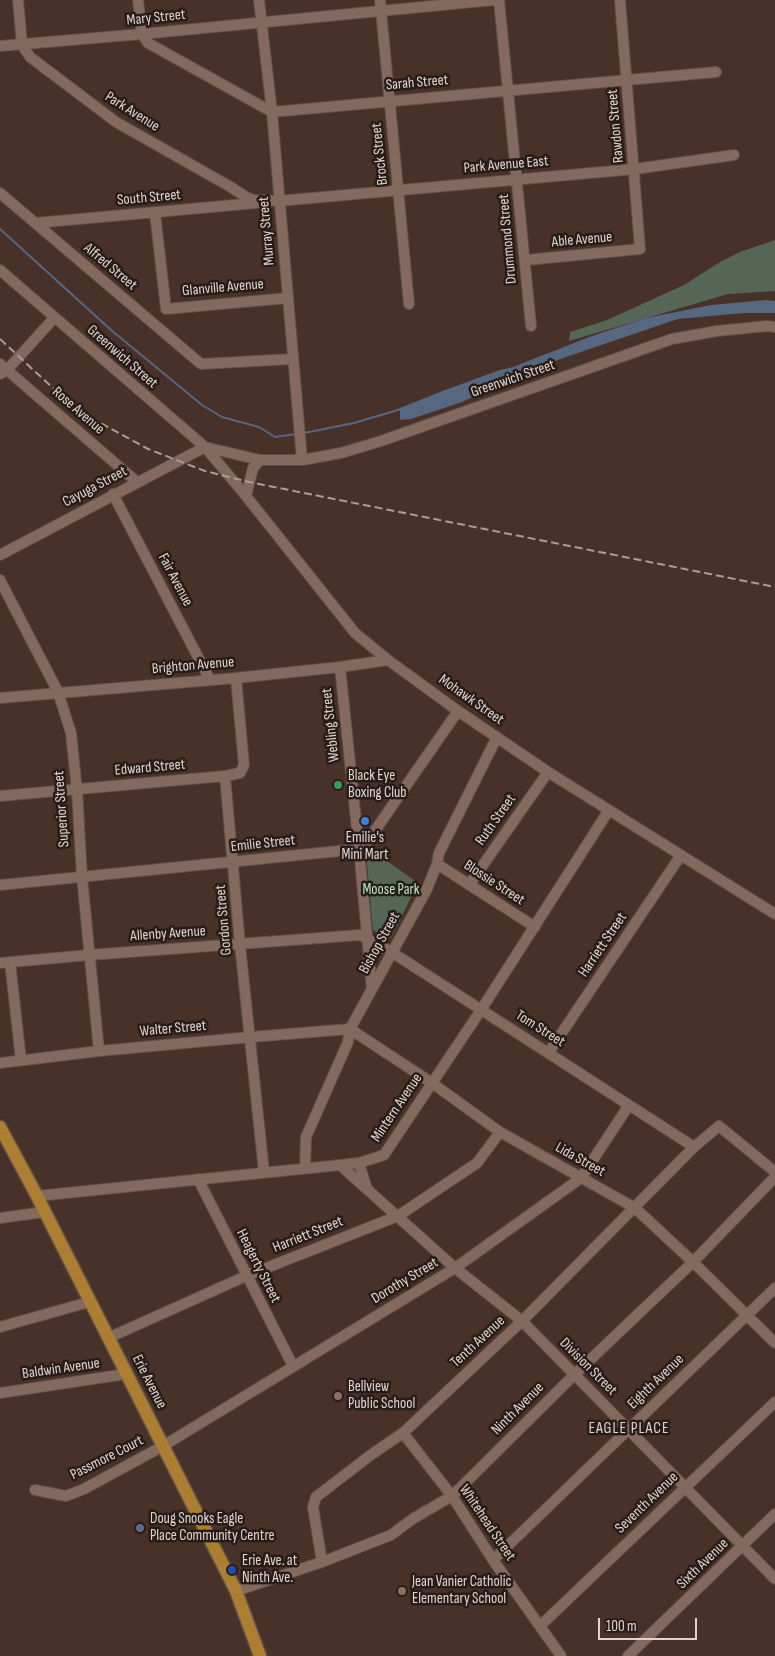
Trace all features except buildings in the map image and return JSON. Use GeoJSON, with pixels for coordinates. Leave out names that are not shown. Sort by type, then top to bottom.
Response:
{"type":"FeatureCollection","features":[{"type":"Feature","properties":{"kind":"main road","name":"Erie Avenue"},"geometry":{"type":"LineString","coordinates":[[0,1127],[37,1196],[236,1591],[260,1656]]}},
{"type":"Feature","properties":{"kind":"street"},"geometry":{"type":"LineString","coordinates":[[18,0],[22,45]]}},
{"type":"Feature","properties":{"kind":"street"},"geometry":{"type":"LineString","coordinates":[[138,0],[142,34],[148,43],[272,112]]}},
{"type":"Feature","properties":{"kind":"street","name":"Murray Street"},"geometry":{"type":"LineString","coordinates":[[259,0],[272,112],[292,359],[302,456]]}},
{"type":"Feature","properties":{"kind":"street","name":"Mary Street"},"geometry":{"type":"LineString","coordinates":[[0,46],[261,22],[381,5],[494,0]]}},
{"type":"Feature","properties":{"kind":"street","name":"Drummond Street"},"geometry":{"type":"LineString","coordinates":[[499,0],[531,326]]}},
{"type":"Feature","properties":{"kind":"street","name":"Rawdon Street"},"geometry":{"type":"LineString","coordinates":[[620,0],[640,249]]}},
{"type":"Feature","properties":{"kind":"street","name":"Brock Street"},"geometry":{"type":"LineString","coordinates":[[381,5],[409,304]]}},
{"type":"Feature","properties":{"kind":"street","name":"Park Avenue"},"geometry":{"type":"LineString","coordinates":[[22,45],[30,57],[116,122],[248,198],[266,202],[279,201]]}},
{"type":"Feature","properties":{"kind":"street","name":"Sarah Street"},"geometry":{"type":"LineString","coordinates":[[272,112],[716,72]]}},
{"type":"Feature","properties":{"kind":"street","name":"Park Avenue East"},"geometry":{"type":"LineString","coordinates":[[279,201],[635,169],[734,155]]}},
{"type":"Feature","properties":{"kind":"street","name":"Alfred Street"},"geometry":{"type":"LineString","coordinates":[[0,192],[201,364],[292,359]]}},
{"type":"Feature","properties":{"kind":"street","name":"South Street"},"geometry":{"type":"LineString","coordinates":[[35,223],[266,202]]}},
{"type":"Feature","properties":{"kind":"street","name":"Glanville Avenue"},"geometry":{"type":"LineString","coordinates":[[155,213],[166,308],[288,298]]}},
{"type":"Feature","properties":{"kind":"street","name":"Able Avenue"},"geometry":{"type":"LineString","coordinates":[[526,260],[640,249]]}},
{"type":"Feature","properties":{"kind":"street","name":"Greenwich Street"},"geometry":{"type":"LineString","coordinates":[[0,270],[205,448],[260,460],[341,453],[381,441],[672,339],[717,331],[767,326],[775,327]]}},
{"type":"Feature","properties":{"kind":"street"},"geometry":{"type":"LineString","coordinates":[[2,369],[54,318]]}},
{"type":"Feature","properties":{"kind":"street","name":"Rose Avenue"},"geometry":{"type":"LineString","coordinates":[[2,369],[137,482]]}},
{"type":"Feature","properties":{"kind":"street","name":"Cayuga Street"},"geometry":{"type":"LineString","coordinates":[[0,555],[113,494],[205,448]]}},
{"type":"Feature","properties":{"kind":"street","name":"Mohawk Street"},"geometry":{"type":"LineString","coordinates":[[205,448],[246,496],[355,633],[388,660],[458,711],[548,772],[775,914]]}},
{"type":"Feature","properties":{"kind":"street"},"geometry":{"type":"LineString","coordinates":[[246,496],[253,468],[260,460]]}},
{"type":"Feature","properties":{"kind":"street","name":"Fair Avenue"},"geometry":{"type":"LineString","coordinates":[[113,494],[210,680]]}},
{"type":"Feature","properties":{"kind":"street","name":"Superior Street"},"geometry":{"type":"LineString","coordinates":[[0,580],[58,692],[70,733],[77,790],[82,877],[99,1051]]}},
{"type":"Feature","properties":{"kind":"street","name":"Brighton Avenue"},"geometry":{"type":"LineString","coordinates":[[0,698],[236,678],[388,660]]}},
{"type":"Feature","properties":{"kind":"street","name":"Webling Street"},"geometry":{"type":"LineString","coordinates":[[340,667],[360,849],[372,989]]}},
{"type":"Feature","properties":{"kind":"street"},"geometry":{"type":"LineString","coordinates":[[225,776],[240,773],[244,765],[236,678]]}},
{"type":"Feature","properties":{"kind":"street"},"geometry":{"type":"LineString","coordinates":[[360,849],[367,842],[458,711]]}},
{"type":"Feature","properties":{"kind":"street","name":"Bishop Street"},"geometry":{"type":"LineString","coordinates":[[305,1168],[306,1137],[348,1042],[350,1030],[427,889],[437,864],[439,853],[497,737]]}},
{"type":"Feature","properties":{"kind":"street","name":"Ruth Street"},"geometry":{"type":"LineString","coordinates":[[469,885],[548,772]]}},
{"type":"Feature","properties":{"kind":"street","name":"Edward Street"},"geometry":{"type":"LineString","coordinates":[[0,796],[225,776]]}},
{"type":"Feature","properties":{"kind":"street","name":"Gordon Street"},"geometry":{"type":"LineString","coordinates":[[225,776],[240,945],[264,1172]]}},
{"type":"Feature","properties":{"kind":"street","name":"Mintern Avenue"},"geometry":{"type":"LineString","coordinates":[[37,1196],[359,1163],[384,1155],[481,1010],[609,810]]}},
{"type":"Feature","properties":{"kind":"street","name":"Emilie Street"},"geometry":{"type":"LineString","coordinates":[[0,885],[360,849]]}},
{"type":"Feature","properties":{"kind":"street","name":"Harriett Street"},"geometry":{"type":"LineString","coordinates":[[549,1052],[681,855]]}},
{"type":"Feature","properties":{"kind":"street","name":"Blossie Street"},"geometry":{"type":"LineString","coordinates":[[437,864],[535,927]]}},
{"type":"Feature","properties":{"kind":"street","name":"Allenby Avenue"},"geometry":{"type":"LineString","coordinates":[[5,963],[360,934],[368,938]]}},
{"type":"Feature","properties":{"kind":"street","name":"Tom Street"},"geometry":{"type":"LineString","coordinates":[[368,938],[549,1052],[694,1147]]}},
{"type":"Feature","properties":{"kind":"street"},"geometry":{"type":"LineString","coordinates":[[5,963],[21,1060]]}},
{"type":"Feature","properties":{"kind":"street","name":"Walter Street"},"geometry":{"type":"LineString","coordinates":[[0,1063],[99,1051],[350,1030]]}},
{"type":"Feature","properties":{"kind":"street","name":"Lida Street"},"geometry":{"type":"LineString","coordinates":[[350,1030],[432,1083],[500,1132],[635,1208],[775,1343]]}},
{"type":"Feature","properties":{"kind":"street","name":"Dorothy Street"},"geometry":{"type":"LineString","coordinates":[[163,1446],[455,1268],[581,1178],[629,1105]]}},
{"type":"Feature","properties":{"kind":"street","name":"Tenth Avenue"},"geometry":{"type":"LineString","coordinates":[[322,1562],[313,1507],[316,1497],[403,1433],[522,1321],[694,1147],[719,1126],[775,1172]]}},
{"type":"Feature","properties":{"kind":"street","name":"Harriett Street"},"geometry":{"type":"LineString","coordinates":[[108,1338],[246,1276],[398,1216],[477,1163],[500,1132]]}},
{"type":"Feature","properties":{"kind":"street"},"geometry":{"type":"LineString","coordinates":[[359,1163],[367,1189]]}},
{"type":"Feature","properties":{"kind":"street","name":"Division Street"},"geometry":{"type":"LineString","coordinates":[[340,1165],[354,1180],[398,1216],[455,1268],[522,1321],[775,1579]]}},
{"type":"Feature","properties":{"kind":"street","name":"Ninth Avenue"},"geometry":{"type":"LineString","coordinates":[[236,1591],[322,1562],[392,1534],[414,1518],[452,1496],[574,1375],[693,1262],[775,1177]]}},
{"type":"Feature","properties":{"kind":"street","name":"Heagerty Street"},"geometry":{"type":"LineString","coordinates":[[198,1179],[293,1366]]}},
{"type":"Feature","properties":{"kind":"street"},"geometry":{"type":"LineString","coordinates":[[0,1218],[44,1212]]}},
{"type":"Feature","properties":{"kind":"street","name":"Eighth Avenue"},"geometry":{"type":"LineString","coordinates":[[493,1560],[775,1288]]}},
{"type":"Feature","properties":{"kind":"street"},"geometry":{"type":"LineString","coordinates":[[0,1327],[89,1302]]}},
{"type":"Feature","properties":{"kind":"street","name":"Baldwin Avenue"},"geometry":{"type":"LineString","coordinates":[[0,1393],[126,1374]]}},
{"type":"Feature","properties":{"kind":"street","name":"Seventh Avenue"},"geometry":{"type":"LineString","coordinates":[[540,1626],[775,1402]]}},
{"type":"Feature","properties":{"kind":"street","name":"Whitehead Street"},"geometry":{"type":"LineString","coordinates":[[403,1433],[452,1496],[493,1560],[561,1656]]}},
{"type":"Feature","properties":{"kind":"street","name":"Passmore Court"},"geometry":{"type":"LineString","coordinates":[[35,1490],[66,1496],[84,1489],[163,1446]]}},
{"type":"Feature","properties":{"kind":"street","name":"Sixth Avenue"},"geometry":{"type":"LineString","coordinates":[[628,1656],[775,1514]]}},
{"type":"Feature","properties":{"kind":"green space"},"geometry":{"type":"Polygon","coordinates":[[[775,240],[775,291],[728,294],[569,341],[570,332],[607,320],[684,285],[720,262],[740,252],[775,240]]]}},
{"type":"Feature","properties":{"kind":"green space","name":"Moose Park"},"geometry":{"type":"Polygon","coordinates":[[[369,848],[418,883],[391,938],[388,939],[373,930],[366,853],[369,848]]]}},
{"type":"Feature","properties":{"kind":"water"},"geometry":{"type":"Polygon","coordinates":[[[766,300],[775,301],[775,313],[744,313],[678,319],[526,372],[462,402],[411,419],[400,420],[400,408],[592,336],[646,318],[711,305],[766,300]]]}},
{"type":"Feature","properties":{"kind":"waterway"},"geometry":{"type":"LineString","coordinates":[[0,229],[111,330],[202,405],[222,417],[259,427],[275,437],[297,434]]}},
{"type":"Feature","properties":{"kind":"waterway"},"geometry":{"type":"LineString","coordinates":[[304,433],[354,423],[401,409]]}},
{"type":"Feature","properties":{"kind":"railway"},"geometry":{"type":"LineString","coordinates":[[0,339],[54,389],[93,419],[148,449],[205,471],[249,482],[775,587]]}},
{"type":"Feature","properties":{"kind":"place","name":"Black Eye Boxing Club"},"geometry":{"type":"Point","coordinates":[338,785]}},
{"type":"Feature","properties":{"kind":"place","name":"Emilie's Mini Mart"},"geometry":{"type":"Point","coordinates":[365,821]}},
{"type":"Feature","properties":{"kind":"place","name":"Bellview Public School"},"geometry":{"type":"Point","coordinates":[338,1396]}},
{"type":"Feature","properties":{"kind":"place","name":"Doug Snooks Eagle Place Community Centre"},"geometry":{"type":"Point","coordinates":[140,1528]}},
{"type":"Feature","properties":{"kind":"place","name":"Erie Ave. at Ninth Ave."},"geometry":{"type":"Point","coordinates":[232,1570]}},
{"type":"Feature","properties":{"kind":"place","name":"Jean Vanier Catholic Elementary School"},"geometry":{"type":"Point","coordinates":[402,1591]}},
{"type":"Feature","properties":{"kind":"district","name":"EAGLE PLACE"},"geometry":{"type":"Point","coordinates":[629,1429]}}]}
